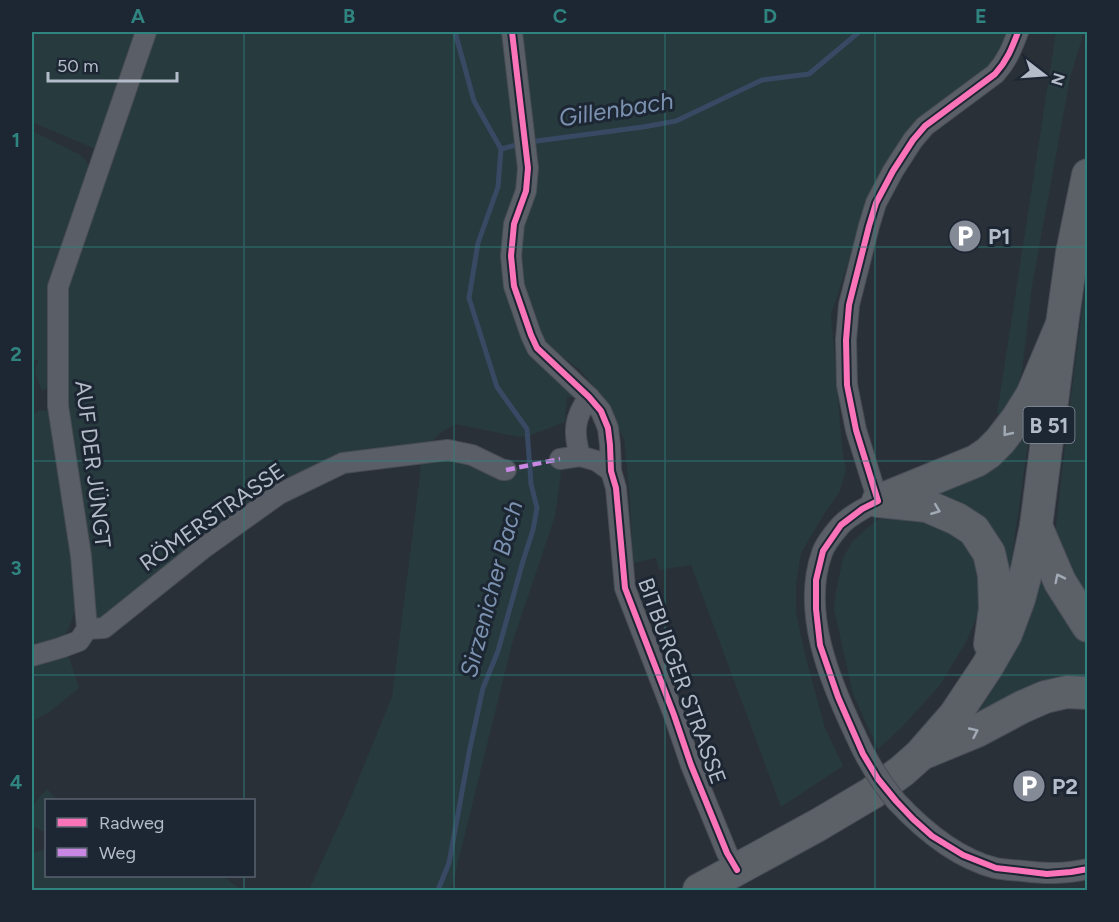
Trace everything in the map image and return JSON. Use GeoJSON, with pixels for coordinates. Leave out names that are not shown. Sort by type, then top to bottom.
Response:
{"type":"FeatureCollection","features":[{"type":"Feature","properties":{"kind":"main road","name":"B 51"},"geometry":{"type":"LineString","coordinates":[[699,891],[818,825],[872,793],[902,771],[955,715],[1006,634],[1019,599],[1036,526],[1072,253],[1088,175]]}},
{"type":"Feature","properties":{"kind":"main road"},"geometry":{"type":"LineString","coordinates":[[878,501],[916,484],[957,470],[988,453],[1017,420],[1032,395],[1062,324]]}},
{"type":"Feature","properties":{"kind":"main road"},"geometry":{"type":"LineString","coordinates":[[878,501],[927,506],[975,530],[988,553],[994,575],[995,609],[987,667]]}},
{"type":"Feature","properties":{"kind":"main road"},"geometry":{"type":"LineString","coordinates":[[1036,526],[1060,582],[1088,626]]}},
{"type":"Feature","properties":{"kind":"main road"},"geometry":{"type":"LineString","coordinates":[[920,754],[977,731],[1022,706],[1045,697],[1067,692],[1088,693]]}},
{"type":"Feature","properties":{"kind":"street","name":"AUF DER JÜNGT"},"geometry":{"type":"LineString","coordinates":[[87,629],[81,556],[58,406],[58,287],[146,32]]}},
{"type":"Feature","properties":{"kind":"street","name":"BITBURGER STRASSE"},"geometry":{"type":"LineString","coordinates":[[512,32],[528,168],[526,191],[514,224],[511,256],[514,286],[537,348],[589,397],[601,411],[608,428],[611,471],[616,488],[626,588],[691,765],[727,853],[737,870]]}},
{"type":"Feature","properties":{"kind":"street"},"geometry":{"type":"LineString","coordinates":[[1018,32],[1010,53],[995,74],[925,126],[913,140],[876,203],[849,305],[846,340],[847,385],[856,430],[878,501],[862,509],[841,525],[823,551],[816,580],[816,609],[820,645],[838,697],[863,754],[878,778],[913,819],[932,836],[963,855],[996,868],[1047,874],[1088,869]]}},
{"type":"Feature","properties":{"kind":"street"},"geometry":{"type":"LineString","coordinates":[[580,456],[575,440],[576,423],[589,397]]}},
{"type":"Feature","properties":{"kind":"street","name":"RÖMERSTRASSE"},"geometry":{"type":"LineString","coordinates":[[32,656],[79,641],[87,629],[104,628],[205,548],[279,494],[343,463],[448,450],[472,455],[506,470]]}},
{"type":"Feature","properties":{"kind":"street"},"geometry":{"type":"LineString","coordinates":[[560,459],[580,456],[597,461],[611,471]]}},
{"type":"Feature","properties":{"kind":"green space"},"geometry":{"type":"Polygon","coordinates":[[[32,32],[1009,32],[1001,54],[867,203],[831,315],[846,470],[840,491],[801,553],[796,584],[796,612],[825,728],[843,766],[781,807],[691,565],[659,570],[656,558],[633,563],[624,439],[597,390],[579,369],[560,355],[551,360],[589,397],[567,397],[565,422],[529,436],[519,437],[456,424],[440,433],[426,448],[331,458],[87,629],[58,406],[58,287],[105,153],[32,122],[32,32]]]}},
{"type":"Feature","properties":{"kind":"green space"},"geometry":{"type":"Polygon","coordinates":[[[1056,32],[1084,32],[1070,78],[1032,286],[1022,371],[1007,414],[997,414],[1056,32]]]}},
{"type":"Feature","properties":{"kind":"green space"},"geometry":{"type":"Polygon","coordinates":[[[32,131],[79,154],[87,162],[90,174],[53,286],[52,385],[42,391],[35,373],[38,360],[32,360],[32,131]]]}},
{"type":"Feature","properties":{"kind":"green space"},"geometry":{"type":"Polygon","coordinates":[[[1087,273],[1087,609],[1055,536],[1087,273]]]}},
{"type":"Feature","properties":{"kind":"green space"},"geometry":{"type":"Polygon","coordinates":[[[40,410],[49,411],[53,416],[77,595],[69,628],[61,639],[50,644],[32,646],[32,415],[40,410]]]}},
{"type":"Feature","properties":{"kind":"green space"},"geometry":{"type":"Polygon","coordinates":[[[1019,433],[1028,442],[1008,577],[918,492],[1019,433]]]}},
{"type":"Feature","properties":{"kind":"green space"},"geometry":{"type":"Polygon","coordinates":[[[450,455],[506,470],[560,459],[561,473],[555,516],[512,644],[451,890],[309,890],[347,807],[392,697],[421,458],[450,455]]]}},
{"type":"Feature","properties":{"kind":"green space"},"geometry":{"type":"Polygon","coordinates":[[[895,514],[950,524],[978,557],[981,607],[967,640],[940,685],[901,728],[878,749],[853,694],[834,609],[843,558],[852,542],[879,519],[895,514]]]}},
{"type":"Feature","properties":{"kind":"green space"},"geometry":{"type":"Polygon","coordinates":[[[1044,571],[1087,635],[1087,683],[972,720],[1015,649],[1044,571]]]}},
{"type":"Feature","properties":{"kind":"green space"},"geometry":{"type":"Polygon","coordinates":[[[68,655],[79,688],[48,713],[32,721],[32,664],[68,655]]]}},
{"type":"Feature","properties":{"kind":"green space"},"geometry":{"type":"Polygon","coordinates":[[[47,789],[57,799],[45,799],[45,832],[32,827],[33,810],[47,789]]]}},
{"type":"Feature","properties":{"kind":"green space"},"geometry":{"type":"Polygon","coordinates":[[[45,849],[45,877],[222,877],[242,890],[32,890],[32,853],[45,849]]]}},
{"type":"Feature","properties":{"kind":"waterway","name":"Sirzenicher Bach"},"geometry":{"type":"LineString","coordinates":[[438,890],[449,863],[483,688],[498,651],[533,530],[537,508],[531,484],[527,429],[497,387],[469,298],[478,243],[498,187],[501,149],[474,101],[455,32]]}},
{"type":"Feature","properties":{"kind":"waterway","name":"Gillenbach"},"geometry":{"type":"LineString","coordinates":[[529,142],[676,121],[762,80],[809,74],[859,32]]}},
{"type":"Feature","properties":{"kind":"waterway","name":"Gillenbach"},"geometry":{"type":"LineString","coordinates":[[501,149],[520,144]]}},
{"type":"Feature","properties":{"kind":"marked path"},"geometry":{"type":"LineString","coordinates":[[506,470],[560,459]]}},
{"type":"Feature","properties":{"kind":"cycle path"},"geometry":{"type":"LineString","coordinates":[[512,32],[528,168],[526,191],[514,224],[511,256],[514,286],[537,348],[589,397],[601,411],[608,428],[625,588],[691,765],[727,853],[737,870]]}},
{"type":"Feature","properties":{"kind":"cycle path"},"geometry":{"type":"LineString","coordinates":[[1018,32],[1006,59],[995,74],[925,126],[913,140],[876,203],[849,305],[846,340],[847,385],[856,430],[878,501],[862,509],[841,525],[823,551],[816,580],[816,609],[820,645],[838,697],[863,754],[878,779],[913,819],[932,836],[963,855],[996,868],[1047,874],[1088,869]]}},
{"type":"Feature","properties":{"kind":"place","name":"P1"},"geometry":{"type":"Point","coordinates":[965,236]}},
{"type":"Feature","properties":{"kind":"place","name":"P2"},"geometry":{"type":"Point","coordinates":[1029,786]}}]}
